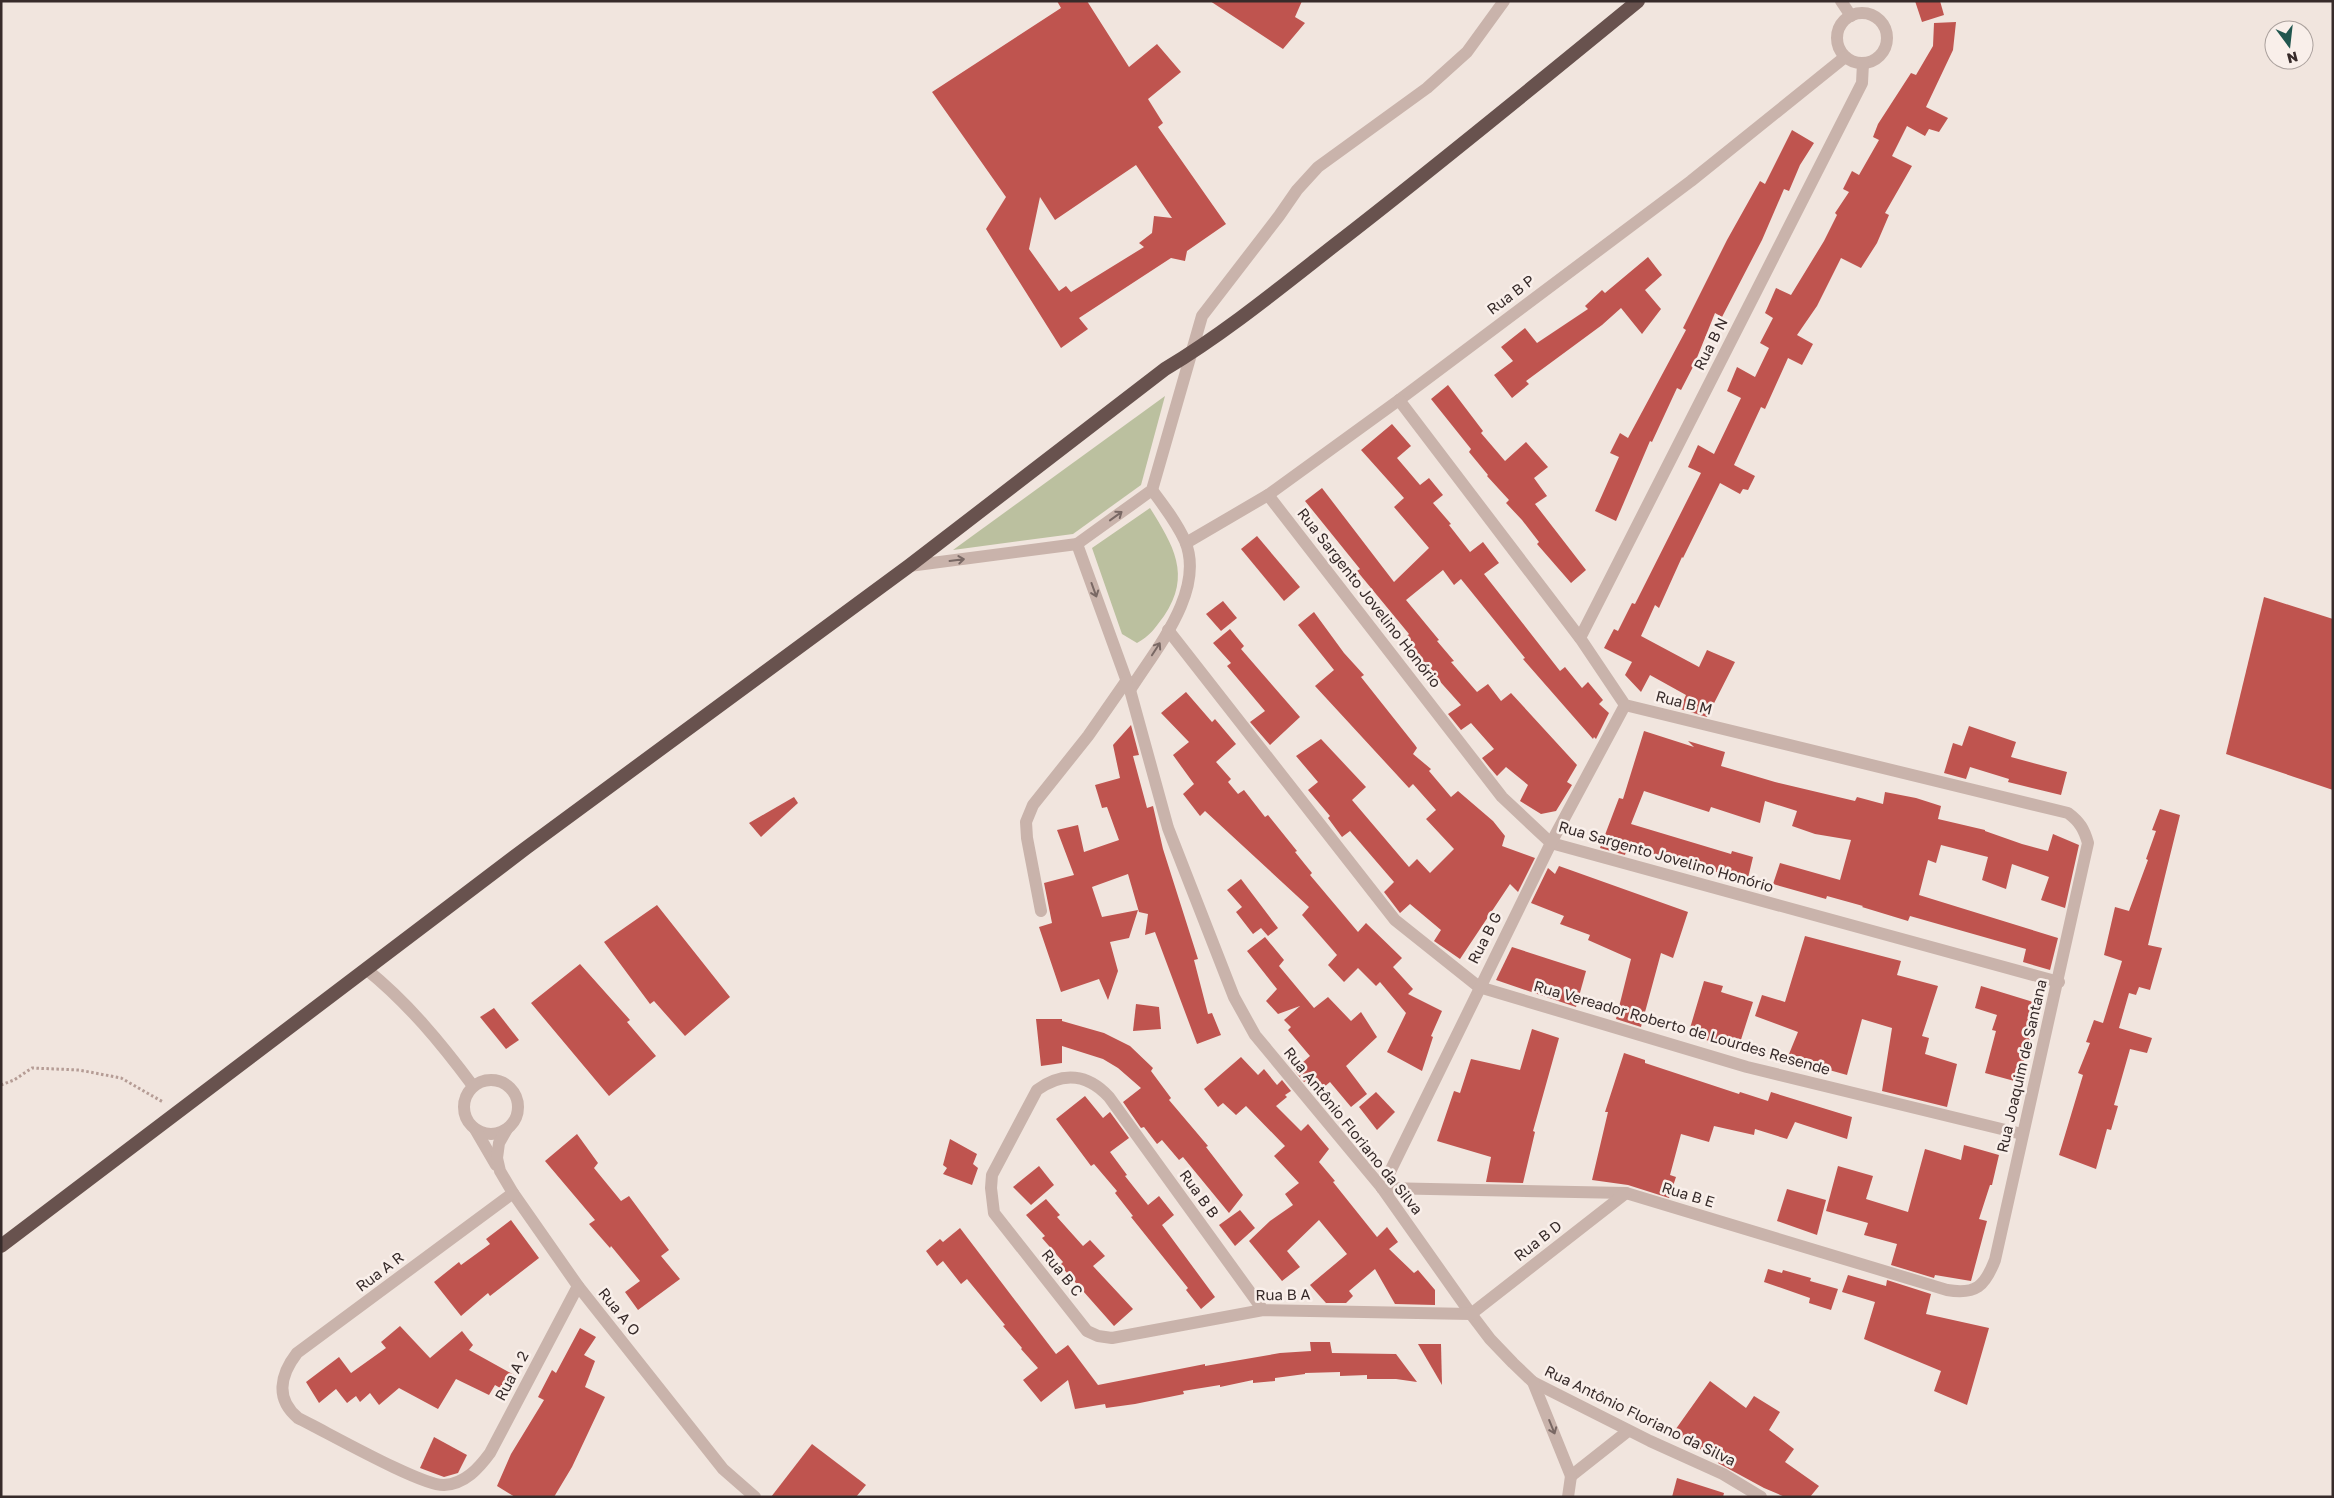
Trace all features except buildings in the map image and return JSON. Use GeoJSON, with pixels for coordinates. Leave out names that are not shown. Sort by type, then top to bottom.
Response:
{"type":"FeatureCollection","features":[{"type":"Feature","properties":{"kind":"highway"},"geometry":{"type":"LineString","coordinates":[[1,1246],[526,848],[909,566],[1165,369],[1190,354],[1421,178],[1638,1]]}},
{"type":"Feature","properties":{"kind":"street"},"geometry":{"type":"LineString","coordinates":[[909,566],[1077,544],[1152,490],[1202,316],[1297,190],[1318,167],[1427,88],[1467,52],[1504,1]]}},
{"type":"Feature","properties":{"kind":"street"},"geometry":{"type":"LineString","coordinates":[[1841,1],[1851,16]]}},
{"type":"Feature","properties":{"kind":"street"},"geometry":{"type":"LineString","coordinates":[[1864,14],[1879,20],[1885,28],[1888,37],[1886,47],[1881,55],[1873,61],[1863,64],[1845,57],[1838,45],[1837,38],[1841,26],[1851,16],[1864,14]]}},
{"type":"Feature","properties":{"kind":"street","name":"Rua B P"},"geometry":{"type":"LineString","coordinates":[[1186,543],[1268,495],[1399,400],[1691,180],[1845,57]]}},
{"type":"Feature","properties":{"kind":"street","name":"Rua B N"},"geometry":{"type":"LineString","coordinates":[[1580,638],[1862,83],[1863,64]]}},
{"type":"Feature","properties":{"kind":"street"},"geometry":{"type":"LineString","coordinates":[[1399,400],[1580,638],[1626,705]]}},
{"type":"Feature","properties":{"kind":"street"},"geometry":{"type":"LineString","coordinates":[[1041,911],[1028,846],[1026,822],[1033,806],[1128,685],[1168,630],[1184,601],[1190,572],[1186,543],[1175,522],[1152,490]]}},
{"type":"Feature","properties":{"kind":"street","name":"Rua Sargento Jovelino Honório"},"geometry":{"type":"LineString","coordinates":[[1268,495],[1502,797],[1551,843],[2059,982]]}},
{"type":"Feature","properties":{"kind":"street","name":"Rua Antônio Floriano da Silva"},"geometry":{"type":"LineString","coordinates":[[1077,544],[1128,685],[1168,828],[1234,997],[1255,1035],[1382,1188],[1490,1339],[1533,1382],[1628,1431],[1723,1474],[1761,1497]]}},
{"type":"Feature","properties":{"kind":"street"},"geometry":{"type":"LineString","coordinates":[[1168,630],[1395,920],[1479,987]]}},
{"type":"Feature","properties":{"kind":"street","name":"Rua B G"},"geometry":{"type":"LineString","coordinates":[[1382,1188],[1551,843],[1626,705]]}},
{"type":"Feature","properties":{"kind":"street","name":"Rua B M"},"geometry":{"type":"LineString","coordinates":[[1626,705],[2068,812],[2084,828],[2088,843]]}},
{"type":"Feature","properties":{"kind":"street","name":"Rua Joaquim de Santana"},"geometry":{"type":"LineString","coordinates":[[1975,1290],[1988,1279],[1995,1260],[2022,1134],[2059,982],[2088,843]]}},
{"type":"Feature","properties":{"kind":"street"},"geometry":{"type":"LineString","coordinates":[[366,969],[390,988],[430,1030],[474,1086]]}},
{"type":"Feature","properties":{"kind":"street","name":"Rua Vereador Roberto de Lourdes Resende"},"geometry":{"type":"LineString","coordinates":[[1479,987],[1748,1067],[2022,1134]]}},
{"type":"Feature","properties":{"kind":"street","name":"Rua B B"},"geometry":{"type":"LineString","coordinates":[[1003,1226],[994,1213],[991,1200],[992,1175],[1037,1090],[1047,1083],[1058,1079],[1086,1079],[1099,1085],[1109,1097],[1263,1310]]}},
{"type":"Feature","properties":{"kind":"street"},"geometry":{"type":"LineString","coordinates":[[475,1129],[494,1134],[507,1129],[516,1118],[518,1110],[516,1096],[512,1090],[501,1082],[494,1080],[480,1082],[474,1086],[464,1100],[465,1116],[500,1171]]}},
{"type":"Feature","properties":{"kind":"street","name":"Rua A O"},"geometry":{"type":"LineString","coordinates":[[507,1129],[497,1149],[500,1171],[513,1193],[578,1286],[723,1469],[754,1497]]}},
{"type":"Feature","properties":{"kind":"street","name":"Rua B E"},"geometry":{"type":"LineString","coordinates":[[1382,1188],[1626,1193],[1947,1290],[1962,1292],[1975,1290]]}},
{"type":"Feature","properties":{"kind":"street","name":"Rua A R"},"geometry":{"type":"LineString","coordinates":[[468,1476],[444,1485],[418,1478],[298,1418],[284,1401],[283,1376],[297,1353],[513,1193]]}},
{"type":"Feature","properties":{"kind":"street","name":"Rua B D"},"geometry":{"type":"LineString","coordinates":[[1471,1314],[1626,1193]]}},
{"type":"Feature","properties":{"kind":"street","name":"Rua B C"},"geometry":{"type":"LineString","coordinates":[[1003,1226],[1087,1331],[1098,1336]]}},
{"type":"Feature","properties":{"kind":"street","name":"Rua A 2"},"geometry":{"type":"LineString","coordinates":[[468,1476],[490,1453],[578,1286]]}},
{"type":"Feature","properties":{"kind":"street","name":"Rua B A"},"geometry":{"type":"LineString","coordinates":[[1098,1336],[1112,1338],[1263,1310],[1471,1314]]}},
{"type":"Feature","properties":{"kind":"street"},"geometry":{"type":"LineString","coordinates":[[1533,1382],[1571,1476],[1568,1497]]}},
{"type":"Feature","properties":{"kind":"street"},"geometry":{"type":"LineString","coordinates":[[1571,1476],[1628,1431]]}},
{"type":"Feature","properties":{"kind":"path"},"geometry":{"type":"LineString","coordinates":[[1,1085],[14,1080],[32,1068],[100,1073],[122,1078],[179,1111]]}},
{"type":"Feature","properties":{"kind":"green space"},"geometry":{"type":"Polygon","coordinates":[[[1165,396],[1141,485],[1073,534],[953,550],[1165,396]]]}},
{"type":"Feature","properties":{"kind":"green space"},"geometry":{"type":"Polygon","coordinates":[[[1150,508],[1172,548],[1178,574],[1177,587],[1164,616],[1149,635],[1137,643],[1122,634],[1092,548],[1150,508]]]}}]}
